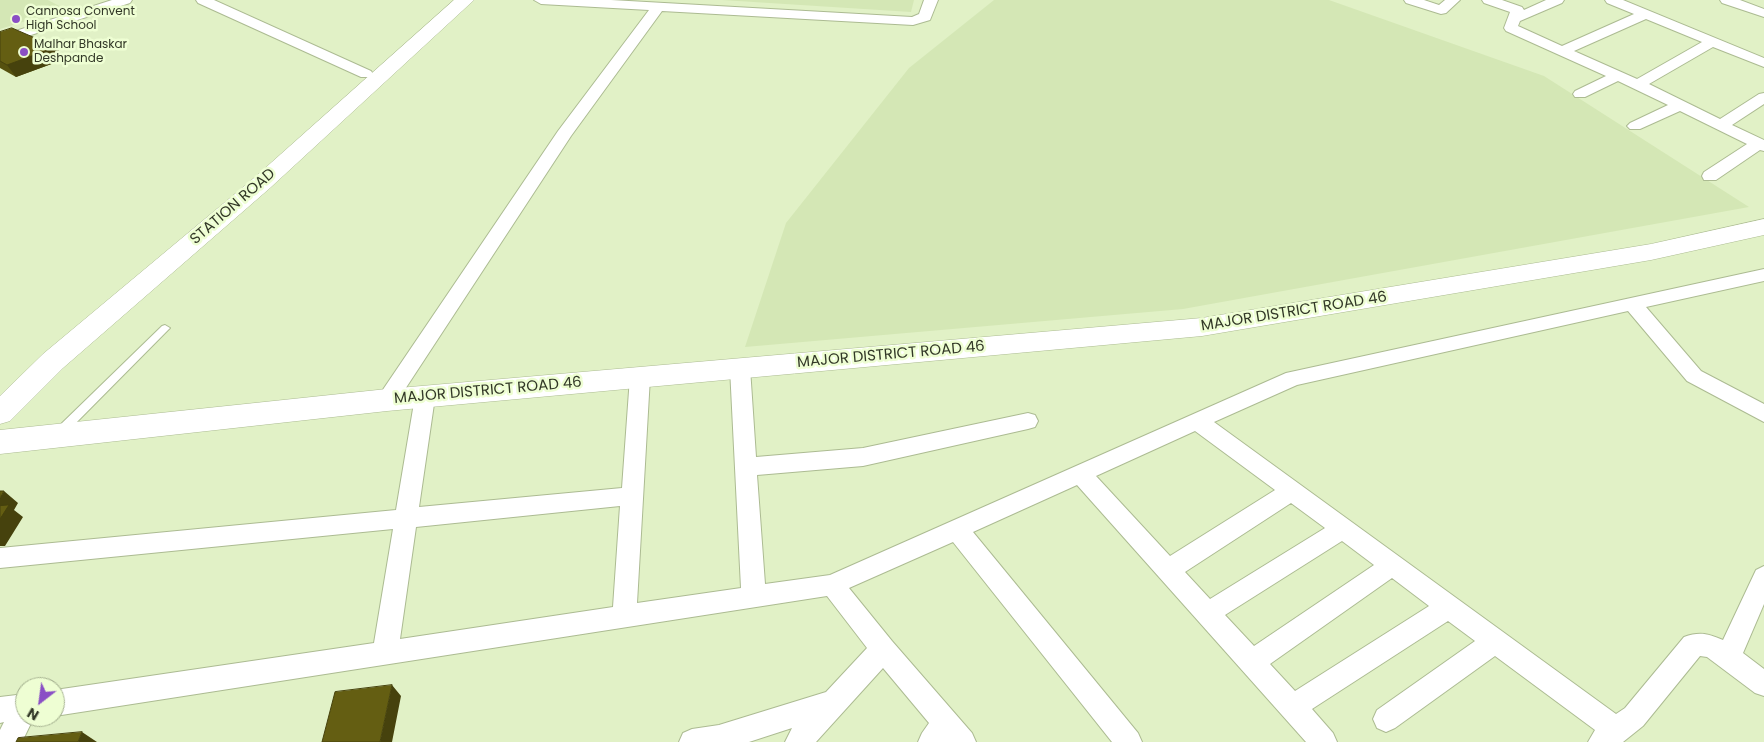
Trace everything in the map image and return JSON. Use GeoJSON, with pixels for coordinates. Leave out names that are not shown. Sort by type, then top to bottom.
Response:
{"type":"FeatureCollection","features":[{"type":"Feature","properties":{"kind":"main road","name":"STATION ROAD"},"geometry":{"type":"LineString","coordinates":[[0,394],[366,74],[447,0]]}},
{"type":"Feature","properties":{"kind":"main road","name":"STATION ROAD"},"geometry":{"type":"LineString","coordinates":[[0,414],[53,361],[262,183],[465,0]]}},
{"type":"Feature","properties":{"kind":"main road","name":"MAJOR DISTRICT ROAD 46"},"geometry":{"type":"LineString","coordinates":[[4,439],[55,437],[387,400],[1202,327],[1651,252],[1764,227]]}},
{"type":"Feature","properties":{"kind":"street"},"geometry":{"type":"LineString","coordinates":[[88,0],[103,7]]}},
{"type":"Feature","properties":{"kind":"street"},"geometry":{"type":"LineString","coordinates":[[0,41],[125,0]]}},
{"type":"Feature","properties":{"kind":"street"},"geometry":{"type":"LineString","coordinates":[[203,0],[366,74]]}},
{"type":"Feature","properties":{"kind":"street"},"geometry":{"type":"LineString","coordinates":[[541,0],[913,21],[925,17],[931,0]]}},
{"type":"Feature","properties":{"kind":"street"},"geometry":{"type":"LineString","coordinates":[[1411,0],[1441,10],[1453,0]]}},
{"type":"Feature","properties":{"kind":"street"},"geometry":{"type":"LineString","coordinates":[[1489,0],[1517,10],[1511,28],[1761,144]]}},
{"type":"Feature","properties":{"kind":"street"},"geometry":{"type":"LineString","coordinates":[[1514,19],[1556,0]]}},
{"type":"Feature","properties":{"kind":"street"},"geometry":{"type":"LineString","coordinates":[[1612,0],[1764,64]]}},
{"type":"Feature","properties":{"kind":"street"},"geometry":{"type":"LineString","coordinates":[[1727,0],[1764,13]]}},
{"type":"Feature","properties":{"kind":"street"},"geometry":{"type":"LineString","coordinates":[[387,400],[564,134],[658,7]]}},
{"type":"Feature","properties":{"kind":"street"},"geometry":{"type":"LineString","coordinates":[[1562,51],[1645,14]]}},
{"type":"Feature","properties":{"kind":"street"},"geometry":{"type":"LineString","coordinates":[[1637,85],[1712,42]]}},
{"type":"Feature","properties":{"kind":"street"},"geometry":{"type":"LineString","coordinates":[[1580,94],[1617,76]]}},
{"type":"Feature","properties":{"kind":"street"},"geometry":{"type":"LineString","coordinates":[[1721,125],[1764,97]]}},
{"type":"Feature","properties":{"kind":"street"},"geometry":{"type":"LineString","coordinates":[[1635,126],[1680,105]]}},
{"type":"Feature","properties":{"kind":"street"},"geometry":{"type":"LineString","coordinates":[[1710,176],[1761,144]]}},
{"type":"Feature","properties":{"kind":"street"},"geometry":{"type":"LineString","coordinates":[[65,701],[832,585],[1293,378],[1764,275]]}},
{"type":"Feature","properties":{"kind":"street"},"geometry":{"type":"LineString","coordinates":[[1632,304],[1694,376],[1764,414]]}},
{"type":"Feature","properties":{"kind":"street"},"geometry":{"type":"LineString","coordinates":[[740,368],[754,598]]}},
{"type":"Feature","properties":{"kind":"street"},"geometry":{"type":"LineString","coordinates":[[624,618],[640,377]]}},
{"type":"Feature","properties":{"kind":"street"},"geometry":{"type":"LineString","coordinates":[[385,653],[425,397]]}},
{"type":"Feature","properties":{"kind":"street"},"geometry":{"type":"LineString","coordinates":[[746,467],[863,457],[1028,421]]}},
{"type":"Feature","properties":{"kind":"street"},"geometry":{"type":"LineString","coordinates":[[1197,421],[1495,641],[1609,736],[1634,717],[1693,645],[1705,644],[1729,656],[1764,684]]}},
{"type":"Feature","properties":{"kind":"street"},"geometry":{"type":"LineString","coordinates":[[1081,474],[1324,742]]}},
{"type":"Feature","properties":{"kind":"street"},"geometry":{"type":"LineString","coordinates":[[1168,570],[1292,491]]}},
{"type":"Feature","properties":{"kind":"street"},"geometry":{"type":"LineString","coordinates":[[0,558],[632,496]]}},
{"type":"Feature","properties":{"kind":"street"},"geometry":{"type":"LineString","coordinates":[[1208,613],[1343,529]]}},
{"type":"Feature","properties":{"kind":"street"},"geometry":{"type":"LineString","coordinates":[[957,530],[1129,742]]}},
{"type":"Feature","properties":{"kind":"street"},"geometry":{"type":"LineString","coordinates":[[1252,662],[1392,565]]}},
{"type":"Feature","properties":{"kind":"street"},"geometry":{"type":"LineString","coordinates":[[1729,656],[1764,577]]}},
{"type":"Feature","properties":{"kind":"street"},"geometry":{"type":"LineString","coordinates":[[832,585],[883,649],[947,736]]}},
{"type":"Feature","properties":{"kind":"street"},"geometry":{"type":"LineString","coordinates":[[1292,707],[1449,607]]}},
{"type":"Feature","properties":{"kind":"street"},"geometry":{"type":"LineString","coordinates":[[1386,719],[1495,641]]}},
{"type":"Feature","properties":{"kind":"street"},"geometry":{"type":"LineString","coordinates":[[798,742],[883,649]]}},
{"type":"Feature","properties":{"kind":"street"},"geometry":{"type":"LineString","coordinates":[[692,742],[719,738],[833,703]]}},
{"type":"Feature","properties":{"kind":"street"},"geometry":{"type":"LineString","coordinates":[[0,710],[15,709]]}},
{"type":"Feature","properties":{"kind":"street"},"geometry":{"type":"LineString","coordinates":[[8,742],[16,727]]}},
{"type":"Feature","properties":{"kind":"lane"},"geometry":{"type":"LineString","coordinates":[[55,437],[165,328]]}},
{"type":"Feature","properties":{"kind":"shaded area","name":"Cannosa Convent High School"},"geometry":{"type":"Polygon","coordinates":[[[0,0],[48,0],[65,9],[0,29],[0,0]]]}},
{"type":"Feature","properties":{"kind":"shaded area"},"geometry":{"type":"Polygon","coordinates":[[[722,0],[914,0],[911,12],[722,0]]]}},
{"type":"Feature","properties":{"kind":"shaded area"},"geometry":{"type":"Polygon","coordinates":[[[994,0],[1329,0],[1544,76],[1749,207],[1183,309],[745,347],[786,223],[909,68],[994,0]]]}},
{"type":"Feature","properties":{"kind":"building"},"geometry":{"type":"Polygon","coordinates":[[[12,28],[56,47],[7,65],[0,61],[0,32],[12,28]]]}},
{"type":"Feature","properties":{"kind":"building"},"geometry":{"type":"Polygon","coordinates":[[[9,505],[0,519],[0,506],[9,505]]]}},
{"type":"Feature","properties":{"kind":"building"},"geometry":{"type":"Polygon","coordinates":[[[392,685],[380,742],[322,742],[335,692],[392,685]]]}},
{"type":"Feature","properties":{"kind":"building"},"geometry":{"type":"Polygon","coordinates":[[[82,732],[78,742],[16,742],[18,738],[82,732]]]}},
{"type":"Feature","properties":{"kind":"place","name":"Cannosa Convent High School"},"geometry":{"type":"Point","coordinates":[16,19]}},
{"type":"Feature","properties":{"kind":"place","name":"Malhar Bhaskar Deshpande"},"geometry":{"type":"Point","coordinates":[24,52]}}]}
